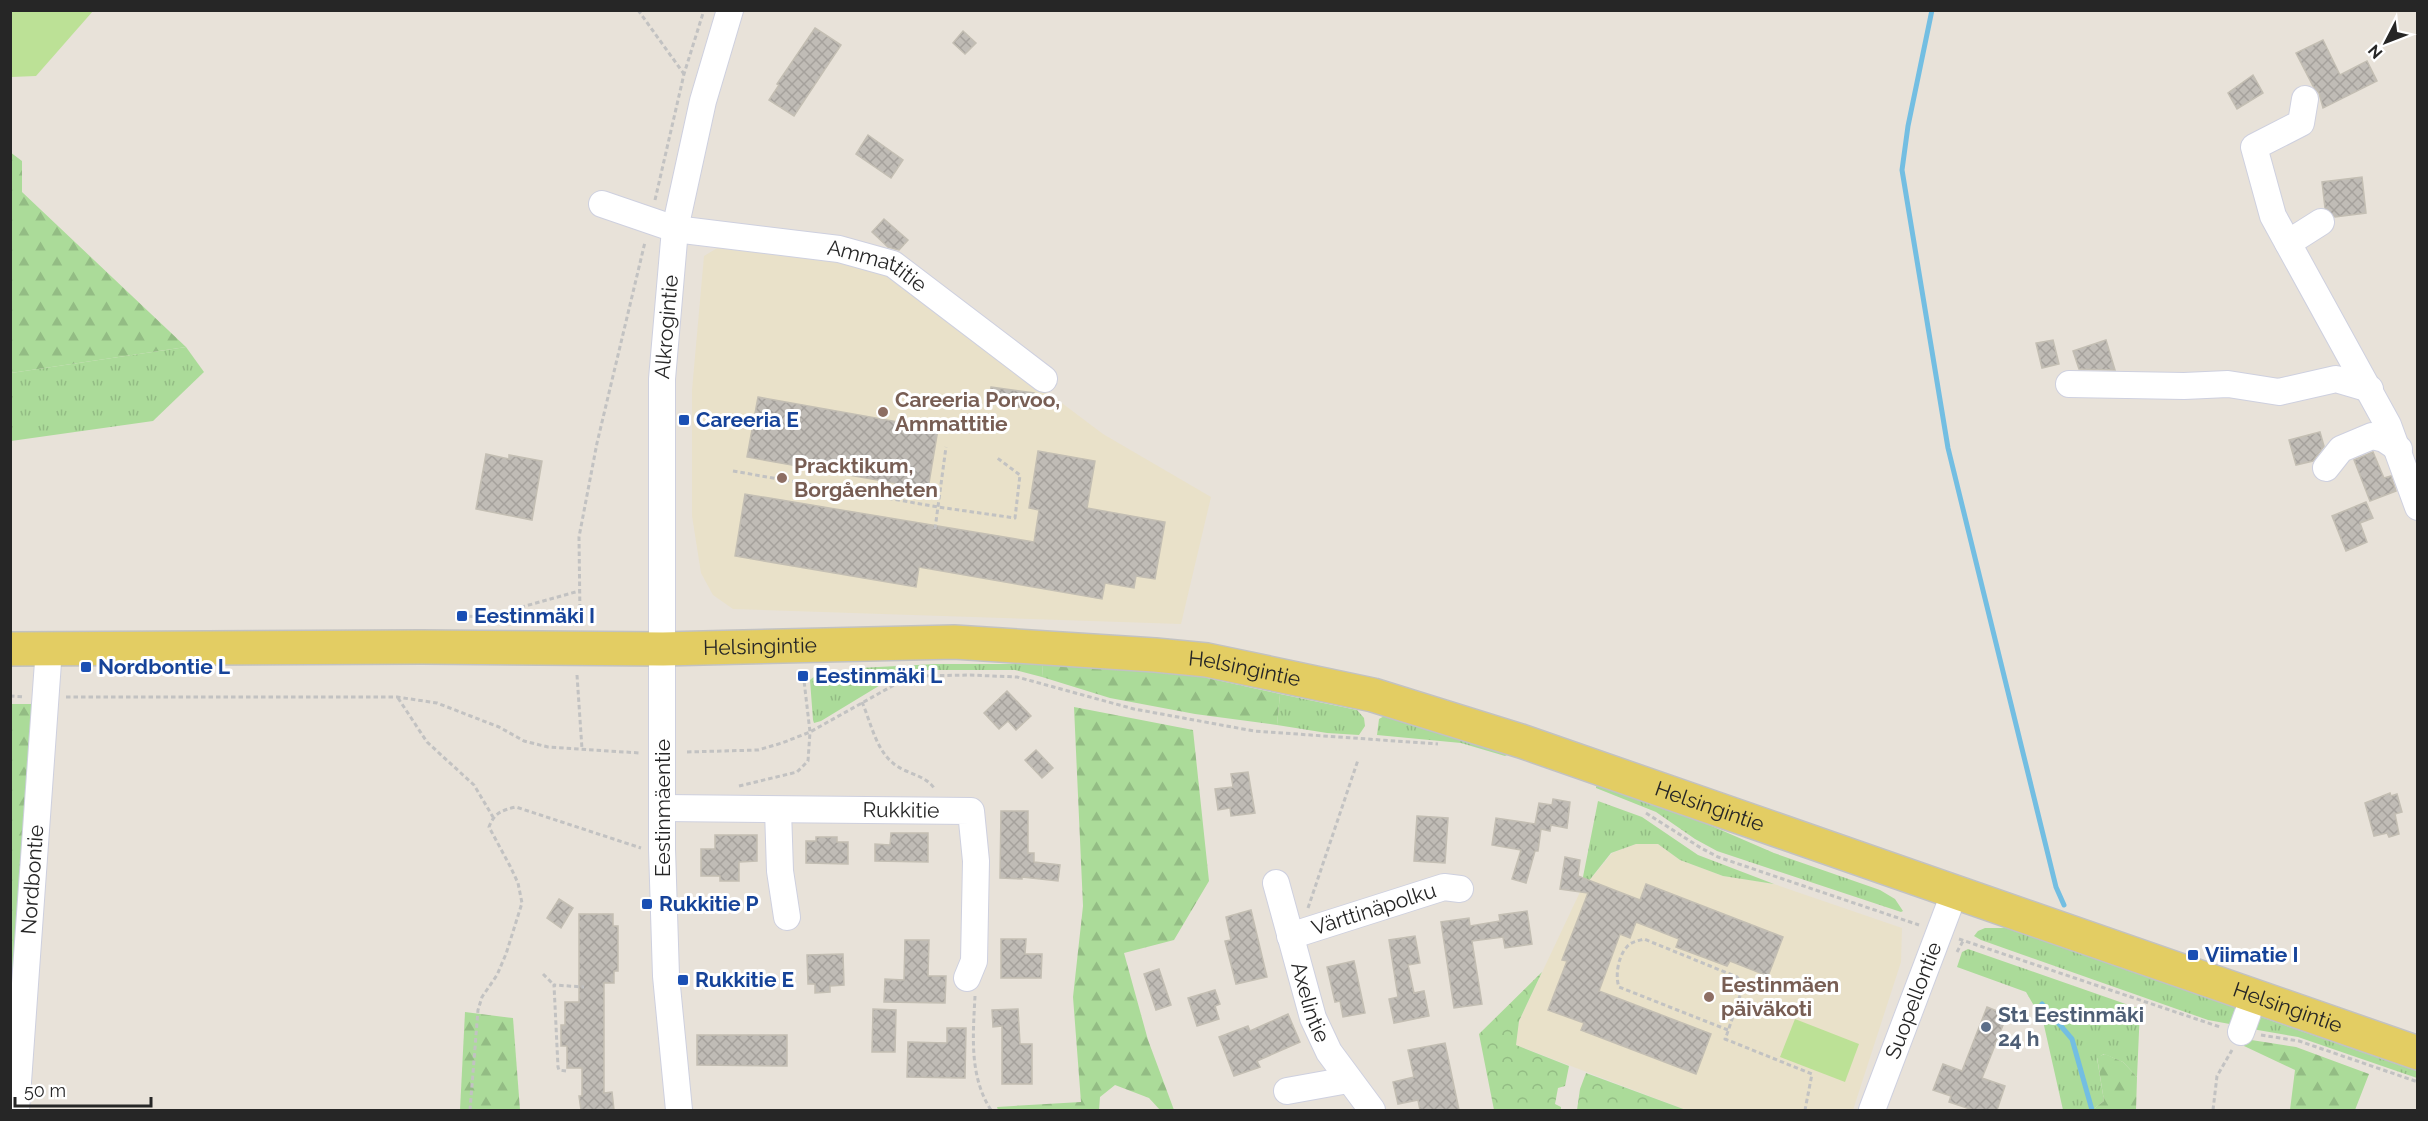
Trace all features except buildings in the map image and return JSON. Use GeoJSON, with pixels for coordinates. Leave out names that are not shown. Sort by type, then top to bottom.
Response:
{"type":"FeatureCollection","features":[{"type":"Feature","properties":{"kind":"main road","name":"Helsingintie"},"geometry":{"type":"LineString","coordinates":[[10,649],[422,647],[663,649],[954,642],[1207,660],[1372,695],[1521,741],[2418,1053]]}},
{"type":"Feature","properties":{"kind":"street","name":"Alkrogintie"},"geometry":{"type":"LineString","coordinates":[[663,649],[662,379],[675,229],[703,101],[730,10]]}},
{"type":"Feature","properties":{"kind":"street"},"geometry":{"type":"LineString","coordinates":[[2305,99],[2301,123],[2253,147],[2272,216],[2370,389],[2398,449],[2418,507]]}},
{"type":"Feature","properties":{"kind":"street","name":"Ammattitie"},"geometry":{"type":"LineString","coordinates":[[602,204],[675,229],[839,249],[893,264],[1044,379]]}},
{"type":"Feature","properties":{"kind":"street"},"geometry":{"type":"LineString","coordinates":[[2288,243],[2321,222]]}},
{"type":"Feature","properties":{"kind":"street"},"geometry":{"type":"LineString","coordinates":[[2069,384],[2184,386],[2228,384],[2279,392],[2336,380],[2370,389]]}},
{"type":"Feature","properties":{"kind":"street"},"geometry":{"type":"LineString","coordinates":[[2326,468],[2341,449],[2372,436],[2384,439],[2398,449]]}},
{"type":"Feature","properties":{"kind":"street","name":"Nordbontie"},"geometry":{"type":"LineString","coordinates":[[16,1110],[49,648]]}},
{"type":"Feature","properties":{"kind":"street","name":"Eestinmäentie"},"geometry":{"type":"LineString","coordinates":[[663,649],[666,976],[679,1110]]}},
{"type":"Feature","properties":{"kind":"street","name":"Rukkitie"},"geometry":{"type":"LineString","coordinates":[[663,808],[971,812],[976,871],[974,961],[967,978]]}},
{"type":"Feature","properties":{"kind":"street"},"geometry":{"type":"LineString","coordinates":[[778,810],[780,871],[788,917]]}},
{"type":"Feature","properties":{"kind":"street","name":"Axelintie"},"geometry":{"type":"LineString","coordinates":[[1276,883],[1299,933],[1313,1018],[1329,1052],[1372,1110]]}},
{"type":"Feature","properties":{"kind":"street","name":"Värttinäpolku"},"geometry":{"type":"LineString","coordinates":[[1299,933],[1444,887],[1460,889]]}},
{"type":"Feature","properties":{"kind":"street","name":"Suopellontie"},"geometry":{"type":"LineString","coordinates":[[1872,1110],[1954,891]]}},
{"type":"Feature","properties":{"kind":"street"},"geometry":{"type":"LineString","coordinates":[[2241,1032],[2254,996]]}},
{"type":"Feature","properties":{"kind":"street"},"geometry":{"type":"LineString","coordinates":[[1287,1091],[1348,1080]]}},
{"type":"Feature","properties":{"kind":"path"},"geometry":{"type":"LineString","coordinates":[[638,10],[684,74]]}},
{"type":"Feature","properties":{"kind":"path"},"geometry":{"type":"LineString","coordinates":[[580,616],[579,537],[597,443],[684,74],[704,10]]}},
{"type":"Feature","properties":{"kind":"path"},"geometry":{"type":"LineString","coordinates":[[935,529],[946,447]]}},
{"type":"Feature","properties":{"kind":"path"},"geometry":{"type":"LineString","coordinates":[[733,471],[938,507],[1015,518],[1020,475],[996,458]]}},
{"type":"Feature","properties":{"kind":"path"},"geometry":{"type":"LineString","coordinates":[[462,616],[486,617],[579,591]]}},
{"type":"Feature","properties":{"kind":"path"},"geometry":{"type":"LineString","coordinates":[[733,787],[797,772],[808,761],[810,732],[803,676],[803,646]]}},
{"type":"Feature","properties":{"kind":"path"},"geometry":{"type":"LineString","coordinates":[[577,675],[582,749]]}},
{"type":"Feature","properties":{"kind":"path"},"geometry":{"type":"LineString","coordinates":[[687,752],[758,750],[810,732],[903,680],[920,676],[970,675],[1017,677],[1134,709],[1254,731],[1446,745]]}},
{"type":"Feature","properties":{"kind":"path"},"geometry":{"type":"LineString","coordinates":[[10,696],[397,697],[437,703],[499,727],[524,741],[548,747],[640,753]]}},
{"type":"Feature","properties":{"kind":"path"},"geometry":{"type":"LineString","coordinates":[[397,697],[426,742],[474,785],[493,817]]}},
{"type":"Feature","properties":{"kind":"path"},"geometry":{"type":"LineString","coordinates":[[862,702],[882,753],[896,765],[933,785],[944,811]]}},
{"type":"Feature","properties":{"kind":"path"},"geometry":{"type":"LineString","coordinates":[[1299,933],[1358,760]]}},
{"type":"Feature","properties":{"kind":"path"},"geometry":{"type":"LineString","coordinates":[[470,1110],[478,1010],[482,997],[497,975],[506,954],[522,903],[518,883],[489,827],[493,817],[502,810],[516,807],[646,850]]}},
{"type":"Feature","properties":{"kind":"path"},"geometry":{"type":"LineString","coordinates":[[1644,812],[1701,848],[1718,856],[2230,1031],[2299,1041],[2418,1082]]}},
{"type":"Feature","properties":{"kind":"path"},"geometry":{"type":"LineString","coordinates":[[1728,1030],[1619,987],[1616,979],[1624,949],[1634,941],[1644,939],[1737,977],[1743,987],[1728,1030],[1725,1038],[1812,1074],[1804,1110]]}},
{"type":"Feature","properties":{"kind":"path"},"geometry":{"type":"LineString","coordinates":[[543,974],[554,985],[584,987]]}},
{"type":"Feature","properties":{"kind":"path"},"geometry":{"type":"LineString","coordinates":[[967,978],[975,996],[973,1051],[975,1066],[983,1097],[991,1110]]}},
{"type":"Feature","properties":{"kind":"path"},"geometry":{"type":"LineString","coordinates":[[554,985],[558,1070],[566,1071]]}},
{"type":"Feature","properties":{"kind":"path"},"geometry":{"type":"LineString","coordinates":[[2213,1110],[2217,1076],[2241,1032]]}},
{"type":"Feature","properties":{"kind":"shaded area","name":"Careeria Porvoo, Ammattitie"},"geometry":{"type":"Polygon","coordinates":[[[729,241],[885,270],[1103,434],[1211,497],[1181,624],[733,609],[713,595],[701,573],[692,516],[692,390],[704,256],[729,241]]]}},
{"type":"Feature","properties":{"kind":"shaded area","name":"Eestinmäen päiväkoti"},"geometry":{"type":"Polygon","coordinates":[[[1636,844],[1658,844],[1680,860],[1723,876],[1774,884],[1902,928],[1901,962],[1853,1110],[1686,1110],[1516,1045],[1519,1021],[1580,892],[1612,853],[1636,844]]]}},
{"type":"Feature","properties":{"kind":"green space"},"geometry":{"type":"Polygon","coordinates":[[[10,11],[93,11],[36,76],[11,77],[10,11]]]}},
{"type":"Feature","properties":{"kind":"green space"},"geometry":{"type":"Polygon","coordinates":[[[10,152],[22,161],[22,192],[186,347],[11,373],[10,152]]]}},
{"type":"Feature","properties":{"kind":"green space"},"geometry":{"type":"Polygon","coordinates":[[[186,347],[204,372],[153,421],[11,441],[11,373],[186,347]]]}},
{"type":"Feature","properties":{"kind":"green space"},"geometry":{"type":"Polygon","coordinates":[[[936,664],[1043,664],[1042,677],[1015,670],[925,670],[887,681],[814,723],[810,680],[816,675],[859,668],[936,664]]]}},
{"type":"Feature","properties":{"kind":"green space"},"geometry":{"type":"Polygon","coordinates":[[[1043,664],[1108,665],[1203,677],[1280,694],[1277,725],[1195,714],[1110,698],[1042,677],[1043,664]]]}},
{"type":"Feature","properties":{"kind":"green space"},"geometry":{"type":"Polygon","coordinates":[[[1280,694],[1357,710],[1364,718],[1365,726],[1359,735],[1327,733],[1277,725],[1280,694]]]}},
{"type":"Feature","properties":{"kind":"green space"},"geometry":{"type":"Polygon","coordinates":[[[11,704],[37,704],[11,1069],[11,704]]]}},
{"type":"Feature","properties":{"kind":"green space"},"geometry":{"type":"Polygon","coordinates":[[[1074,707],[1193,730],[1209,881],[1174,940],[1124,953],[1148,1040],[1174,1110],[1160,1110],[1149,1098],[1115,1085],[1100,1097],[1099,1110],[998,1110],[997,1107],[1081,1102],[1073,997],[1083,906],[1074,707]]]}},
{"type":"Feature","properties":{"kind":"green space"},"geometry":{"type":"Polygon","coordinates":[[[1386,715],[1509,754],[1505,756],[1461,743],[1377,735],[1379,719],[1386,715]]]}},
{"type":"Feature","properties":{"kind":"green space"},"geometry":{"type":"Polygon","coordinates":[[[1597,784],[1654,801],[1774,853],[1880,890],[1895,899],[1903,911],[1717,851],[1656,812],[1596,788],[1597,784]]]}},
{"type":"Feature","properties":{"kind":"green space"},"geometry":{"type":"Polygon","coordinates":[[[1598,801],[1642,817],[1698,855],[1774,884],[1723,876],[1680,860],[1658,844],[1636,844],[1611,853],[1580,892],[1598,801]]]}},
{"type":"Feature","properties":{"kind":"green space"},"geometry":{"type":"Polygon","coordinates":[[[1985,928],[2007,928],[2240,1007],[2235,1025],[2208,1020],[1974,936],[1985,928]]]}},
{"type":"Feature","properties":{"kind":"green space"},"geometry":{"type":"Polygon","coordinates":[[[1968,949],[2140,1009],[2137,1077],[2123,1062],[2104,1054],[2097,1058],[2104,1101],[2092,1110],[2063,1110],[2043,1021],[2026,992],[1957,967],[1962,952],[1968,949]]]}},
{"type":"Feature","properties":{"kind":"green space"},"geometry":{"type":"Polygon","coordinates":[[[1542,972],[1519,1021],[1516,1045],[1569,1066],[1565,1086],[1558,1088],[1555,1104],[1561,1107],[1561,1110],[1494,1110],[1479,1034],[1542,972]]]}},
{"type":"Feature","properties":{"kind":"green space"},"geometry":{"type":"Polygon","coordinates":[[[465,1012],[513,1018],[520,1110],[460,1110],[465,1012]]]}},
{"type":"Feature","properties":{"kind":"green space"},"geometry":{"type":"Polygon","coordinates":[[[2255,1017],[2261,1017],[2417,1071],[2417,1078],[2298,1037],[2252,1029],[2255,1017]]]}},
{"type":"Feature","properties":{"kind":"green space"},"geometry":{"type":"Polygon","coordinates":[[[1795,1019],[1859,1044],[1845,1082],[1780,1057],[1795,1019]]]}},
{"type":"Feature","properties":{"kind":"green space"},"geometry":{"type":"Polygon","coordinates":[[[2245,1039],[2296,1047],[2369,1074],[2355,1110],[2290,1110],[2295,1070],[2244,1046],[2245,1039]]]}},
{"type":"Feature","properties":{"kind":"green space"},"geometry":{"type":"Polygon","coordinates":[[[2105,1054],[2123,1062],[2137,1077],[2136,1110],[2092,1110],[2104,1101],[2097,1057],[2105,1054]]]}},
{"type":"Feature","properties":{"kind":"green space"},"geometry":{"type":"Polygon","coordinates":[[[1586,1073],[1686,1110],[1577,1110],[1580,1089],[1586,1073]]]}},
{"type":"Feature","properties":{"kind":"waterway"},"geometry":{"type":"LineString","coordinates":[[1932,10],[1908,126],[1902,170],[1948,448],[2056,887],[2064,905]]}},
{"type":"Feature","properties":{"kind":"waterway"},"geometry":{"type":"LineString","coordinates":[[2042,1004],[2072,1039],[2092,1110]]}},
{"type":"Feature","properties":{"kind":"place","name":"Careeria Porvoo, Ammattitie"},"geometry":{"type":"Point","coordinates":[883,412]}},
{"type":"Feature","properties":{"kind":"place","name":"Careeria E"},"geometry":{"type":"Point","coordinates":[684,420]}},
{"type":"Feature","properties":{"kind":"place","name":"Pracktikum, Borgåenheten"},"geometry":{"type":"Point","coordinates":[782,478]}},
{"type":"Feature","properties":{"kind":"place","name":"Eestinmäki I"},"geometry":{"type":"Point","coordinates":[462,616]}},
{"type":"Feature","properties":{"kind":"place","name":"Nordbontie L"},"geometry":{"type":"Point","coordinates":[86,667]}},
{"type":"Feature","properties":{"kind":"place","name":"Eestinmäki L"},"geometry":{"type":"Point","coordinates":[803,676]}},
{"type":"Feature","properties":{"kind":"place","name":"Rukkitie P"},"geometry":{"type":"Point","coordinates":[647,904]}},
{"type":"Feature","properties":{"kind":"place","name":"Viimatie I"},"geometry":{"type":"Point","coordinates":[2193,955]}},
{"type":"Feature","properties":{"kind":"place","name":"Rukkitie E"},"geometry":{"type":"Point","coordinates":[683,980]}},
{"type":"Feature","properties":{"kind":"place","name":"Eestinmäen päiväkoti"},"geometry":{"type":"Point","coordinates":[1709,997]}},
{"type":"Feature","properties":{"kind":"place","name":"St1 Eestinmäki 24 h"},"geometry":{"type":"Point","coordinates":[1986,1027]}}]}
